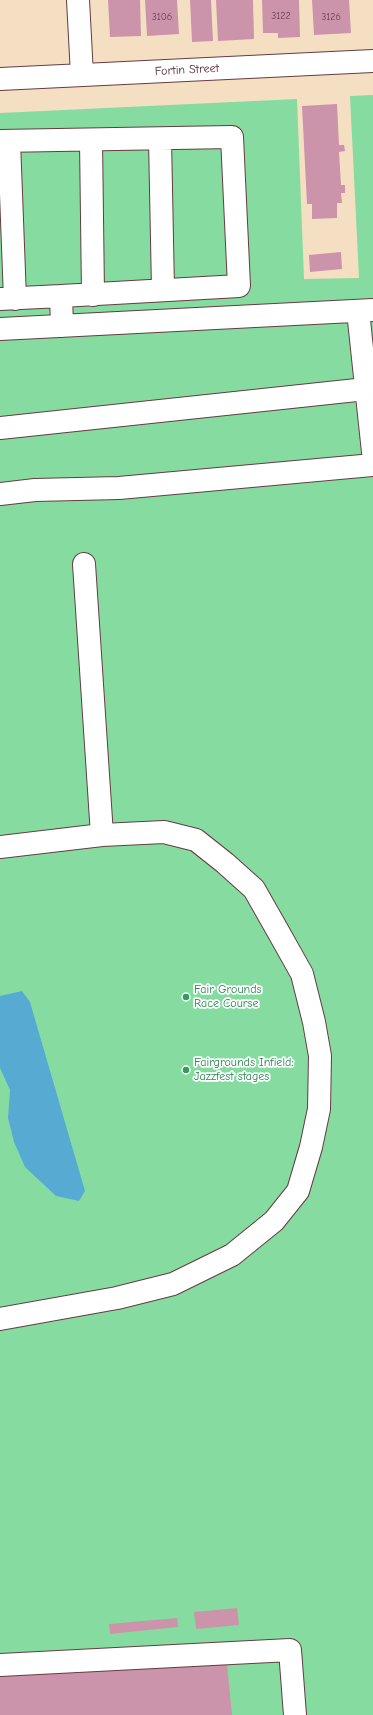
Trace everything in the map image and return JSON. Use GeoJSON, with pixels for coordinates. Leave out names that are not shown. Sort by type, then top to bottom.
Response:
{"type":"FeatureCollection","features":[{"type":"Feature","properties":{"kind":"street"},"geometry":{"type":"LineString","coordinates":[[78,0],[82,75]]}},
{"type":"Feature","properties":{"kind":"street","name":"Fortin Street"},"geometry":{"type":"LineString","coordinates":[[0,79],[373,61]]}},
{"type":"Feature","properties":{"kind":"street"},"geometry":{"type":"LineString","coordinates":[[232,138],[239,286],[7,299],[5,141],[91,140],[232,138]]}},
{"type":"Feature","properties":{"kind":"street"},"geometry":{"type":"LineString","coordinates":[[160,139],[163,290]]}},
{"type":"Feature","properties":{"kind":"street"},"geometry":{"type":"LineString","coordinates":[[91,140],[94,294]]}},
{"type":"Feature","properties":{"kind":"street"},"geometry":{"type":"LineString","coordinates":[[61,296],[62,326]]}},
{"type":"Feature","properties":{"kind":"street"},"geometry":{"type":"LineString","coordinates":[[0,329],[365,310],[366,389],[373,452]]}},
{"type":"Feature","properties":{"kind":"street"},"geometry":{"type":"LineString","coordinates":[[0,428],[366,389]]}},
{"type":"Feature","properties":{"kind":"street"},"geometry":{"type":"LineString","coordinates":[[0,494],[35,490],[119,488],[373,465]]}},
{"type":"Feature","properties":{"kind":"street"},"geometry":{"type":"LineString","coordinates":[[84,564],[102,835]]}},
{"type":"Feature","properties":{"kind":"street"},"geometry":{"type":"LineString","coordinates":[[0,847],[102,835],[164,832],[196,840],[254,889],[302,974],[314,1022],[320,1056],[319,1109],[311,1147],[298,1191],[274,1221],[232,1255],[172,1284],[117,1298],[0,1319]]}},
{"type":"Feature","properties":{"kind":"street"},"geometry":{"type":"LineString","coordinates":[[0,1665],[290,1650],[295,1715]]}},
{"type":"Feature","properties":{"kind":"green space","name":"Fair Grounds Race Course"},"geometry":{"type":"Polygon","coordinates":[[[373,95],[373,1715],[0,1715],[0,113],[297,99],[304,279],[359,278],[350,96],[373,95]]]}},
{"type":"Feature","properties":{"kind":"water"},"geometry":{"type":"Polygon","coordinates":[[[22,991],[30,1002],[85,1191],[79,1201],[56,1196],[25,1167],[14,1142],[8,1118],[10,1090],[0,1068],[0,996],[22,991]]]}},
{"type":"Feature","properties":{"kind":"building"},"geometry":{"type":"Polygon","coordinates":[[[108,0],[140,0],[141,36],[110,37],[108,0]]]}},
{"type":"Feature","properties":{"kind":"building"},"geometry":{"type":"Polygon","coordinates":[[[145,0],[177,0],[179,34],[147,36],[145,0]]]}},
{"type":"Feature","properties":{"kind":"building"},"geometry":{"type":"Polygon","coordinates":[[[190,0],[211,0],[213,41],[192,42],[190,0]]]}},
{"type":"Feature","properties":{"kind":"building"},"geometry":{"type":"Polygon","coordinates":[[[216,0],[253,0],[254,39],[218,41],[216,0]]]}},
{"type":"Feature","properties":{"kind":"building"},"geometry":{"type":"Polygon","coordinates":[[[262,0],[299,0],[300,37],[278,38],[278,33],[263,33],[262,0]]]}},
{"type":"Feature","properties":{"kind":"building"},"geometry":{"type":"Polygon","coordinates":[[[312,0],[349,0],[351,33],[314,35],[312,0]]]}},
{"type":"Feature","properties":{"kind":"building"},"geometry":{"type":"Polygon","coordinates":[[[337,104],[339,145],[344,145],[345,151],[339,152],[341,185],[345,185],[345,193],[341,193],[342,203],[337,203],[337,218],[312,219],[312,204],[307,204],[302,106],[337,104]]]}},
{"type":"Feature","properties":{"kind":"building"},"geometry":{"type":"Polygon","coordinates":[[[341,252],[342,269],[310,272],[309,255],[341,252]]]}},
{"type":"Feature","properties":{"kind":"building"},"geometry":{"type":"Polygon","coordinates":[[[237,1608],[239,1625],[196,1629],[194,1612],[237,1608]]]}},
{"type":"Feature","properties":{"kind":"building"},"geometry":{"type":"Polygon","coordinates":[[[177,1618],[178,1627],[110,1634],[109,1624],[177,1618]]]}},
{"type":"Feature","properties":{"kind":"building"},"geometry":{"type":"Polygon","coordinates":[[[226,1654],[232,1715],[0,1715],[0,1677],[226,1654]]]}},
{"type":"Feature","properties":{"kind":"place","name":"Fair Grounds Race Course"},"geometry":{"type":"Point","coordinates":[186,997]}},
{"type":"Feature","properties":{"kind":"place","name":"Fairgrounds Infield: Jazzfest stages"},"geometry":{"type":"Point","coordinates":[186,1070]}}]}
